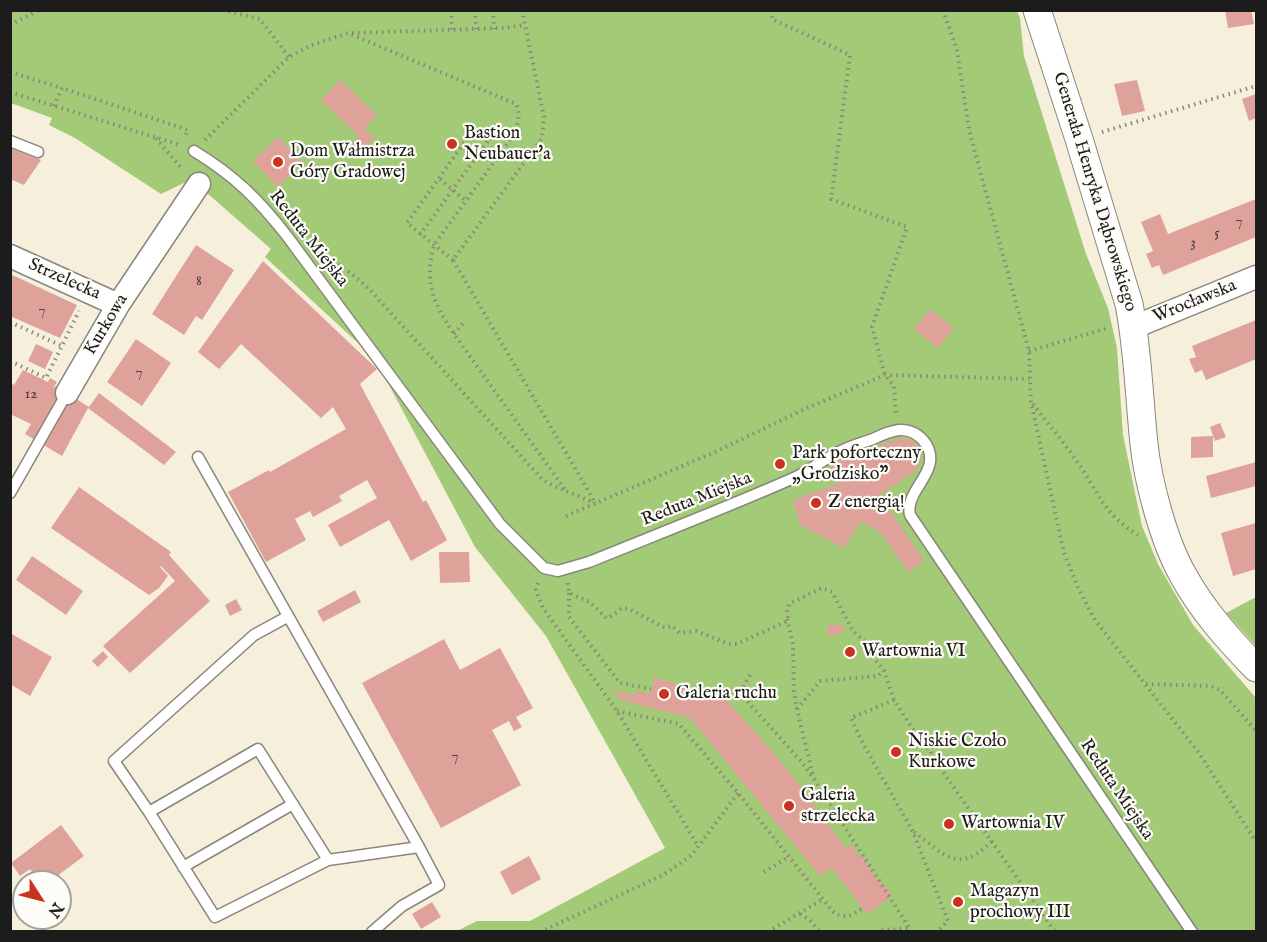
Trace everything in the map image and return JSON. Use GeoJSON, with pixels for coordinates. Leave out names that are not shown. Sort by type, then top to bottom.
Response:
{"type":"FeatureCollection","features":[{"type":"Feature","properties":{"kind":"street","name":"Generała Henryka Dąbrowskiego"},"geometry":{"type":"LineString","coordinates":[[1037,10],[1129,304],[1121,327],[1150,479],[1164,530],[1182,574],[1225,635],[1257,668]]}},
{"type":"Feature","properties":{"kind":"street","name":"Kurkowa"},"geometry":{"type":"LineString","coordinates":[[67,393],[118,305],[204,177]]}},
{"type":"Feature","properties":{"kind":"street","name":"Strzelecka"},"geometry":{"type":"LineString","coordinates":[[10,256],[118,305]]}},
{"type":"Feature","properties":{"kind":"street","name":"Wrocławska"},"geometry":{"type":"LineString","coordinates":[[1121,327],[1257,277]]}},
{"type":"Feature","properties":{"kind":"lane"},"geometry":{"type":"LineString","coordinates":[[10,141],[38,152]]}},
{"type":"Feature","properties":{"kind":"lane","name":"Reduta Miejska"},"geometry":{"type":"LineString","coordinates":[[194,152],[204,177],[241,183],[256,198],[297,249],[500,524],[544,568],[558,571],[589,562],[798,476],[840,451],[897,430],[911,431],[916,434],[927,445],[930,454],[926,476],[908,507],[910,515],[1192,932]]}},
{"type":"Feature","properties":{"kind":"lane","name":"Kurkowa"},"geometry":{"type":"LineString","coordinates":[[10,493],[67,393]]}},
{"type":"Feature","properties":{"kind":"lane"},"geometry":{"type":"LineString","coordinates":[[198,457],[439,885],[402,906],[372,932]]}},
{"type":"Feature","properties":{"kind":"lane"},"geometry":{"type":"LineString","coordinates":[[287,617],[254,635],[114,761],[215,917],[328,860],[419,847]]}},
{"type":"Feature","properties":{"kind":"lane"},"geometry":{"type":"LineString","coordinates":[[149,812],[258,749],[328,860]]}},
{"type":"Feature","properties":{"kind":"lane"},"geometry":{"type":"LineString","coordinates":[[183,867],[293,804]]}},
{"type":"Feature","properties":{"kind":"path"},"geometry":{"type":"LineString","coordinates":[[10,25],[39,10]]}},
{"type":"Feature","properties":{"kind":"path"},"geometry":{"type":"LineString","coordinates":[[103,10],[127,10]]}},
{"type":"Feature","properties":{"kind":"path"},"geometry":{"type":"LineString","coordinates":[[222,10],[260,19],[289,57]]}},
{"type":"Feature","properties":{"kind":"path"},"geometry":{"type":"LineString","coordinates":[[451,10],[452,31]]}},
{"type":"Feature","properties":{"kind":"path"},"geometry":{"type":"LineString","coordinates":[[475,10],[476,30]]}},
{"type":"Feature","properties":{"kind":"path"},"geometry":{"type":"LineString","coordinates":[[493,10],[494,29]]}},
{"type":"Feature","properties":{"kind":"path"},"geometry":{"type":"LineString","coordinates":[[453,260],[542,138],[544,117],[522,10]]}},
{"type":"Feature","properties":{"kind":"path"},"geometry":{"type":"LineString","coordinates":[[772,10],[772,19],[850,55],[831,199],[907,227],[872,327],[885,375],[894,386],[897,430]]}},
{"type":"Feature","properties":{"kind":"path"},"geometry":{"type":"LineString","coordinates":[[943,10],[957,50],[969,130],[1029,351],[1031,402],[1064,554],[1095,620],[1199,753],[1257,842]]}},
{"type":"Feature","properties":{"kind":"path"},"geometry":{"type":"LineString","coordinates":[[10,92],[182,146],[194,152],[289,57],[312,45],[348,33],[476,30],[525,25]]}},
{"type":"Feature","properties":{"kind":"path"},"geometry":{"type":"LineString","coordinates":[[348,33],[516,104],[519,111],[518,124],[513,136],[434,245],[429,281],[437,308],[566,491]]}},
{"type":"Feature","properties":{"kind":"path"},"geometry":{"type":"LineString","coordinates":[[10,72],[188,130],[182,146]]}},
{"type":"Feature","properties":{"kind":"path"},"geometry":{"type":"LineString","coordinates":[[1091,136],[1257,86]]}},
{"type":"Feature","properties":{"kind":"path"},"geometry":{"type":"LineString","coordinates":[[54,106],[62,88]]}},
{"type":"Feature","properties":{"kind":"path"},"geometry":{"type":"LineString","coordinates":[[513,136],[471,133],[407,223],[453,260],[596,504]]}},
{"type":"Feature","properties":{"kind":"path"},"geometry":{"type":"LineString","coordinates":[[420,235],[492,135]]}},
{"type":"Feature","properties":{"kind":"path"},"geometry":{"type":"LineString","coordinates":[[155,138],[193,181],[204,177]]}},
{"type":"Feature","properties":{"kind":"path"},"geometry":{"type":"LineString","coordinates":[[440,179],[466,201]]}},
{"type":"Feature","properties":{"kind":"path"},"geometry":{"type":"LineString","coordinates":[[297,249],[338,264],[352,273],[542,478],[596,504]]}},
{"type":"Feature","properties":{"kind":"path"},"geometry":{"type":"LineString","coordinates":[[10,361],[46,378],[88,291]]}},
{"type":"Feature","properties":{"kind":"path"},"geometry":{"type":"LineString","coordinates":[[10,322],[62,346]]}},
{"type":"Feature","properties":{"kind":"path"},"geometry":{"type":"LineString","coordinates":[[454,334],[463,323]]}},
{"type":"Feature","properties":{"kind":"path"},"geometry":{"type":"LineString","coordinates":[[1029,351],[1121,327]]}},
{"type":"Feature","properties":{"kind":"path"},"geometry":{"type":"LineString","coordinates":[[566,516],[885,375],[1029,379]]}},
{"type":"Feature","properties":{"kind":"path"},"geometry":{"type":"LineString","coordinates":[[1031,402],[1076,460],[1116,520],[1143,538]]}},
{"type":"Feature","properties":{"kind":"path"},"geometry":{"type":"LineString","coordinates":[[569,593],[589,562]]}},
{"type":"Feature","properties":{"kind":"path"},"geometry":{"type":"LineString","coordinates":[[568,582],[569,618],[620,683],[651,689]]}},
{"type":"Feature","properties":{"kind":"path"},"geometry":{"type":"LineString","coordinates":[[814,779],[797,710],[794,691],[793,644],[787,610],[789,604],[822,588],[832,592],[854,631],[864,641],[884,671],[894,700],[923,745],[930,750],[1055,932]]}},
{"type":"Feature","properties":{"kind":"path"},"geometry":{"type":"LineString","coordinates":[[536,590],[543,608],[617,711],[698,846]]}},
{"type":"Feature","properties":{"kind":"path"},"geometry":{"type":"LineString","coordinates":[[569,593],[590,602],[606,618],[622,608],[629,609],[665,628],[672,626],[680,633],[696,632],[729,644],[737,644],[787,619]]}},
{"type":"Feature","properties":{"kind":"path"},"geometry":{"type":"LineString","coordinates":[[797,710],[820,681],[878,676],[884,671]]}},
{"type":"Feature","properties":{"kind":"path"},"geometry":{"type":"LineString","coordinates":[[750,675],[741,688],[747,701],[814,779],[911,929],[899,931],[886,929],[876,932]]}},
{"type":"Feature","properties":{"kind":"path"},"geometry":{"type":"LineString","coordinates":[[1145,684],[1210,686],[1220,690],[1257,730]]}},
{"type":"Feature","properties":{"kind":"path"},"geometry":{"type":"LineString","coordinates":[[894,700],[850,718],[914,832],[948,921],[938,932]]}},
{"type":"Feature","properties":{"kind":"path"},"geometry":{"type":"LineString","coordinates":[[617,711],[680,724],[738,792],[834,913],[847,917],[863,908]]}},
{"type":"Feature","properties":{"kind":"path"},"geometry":{"type":"LineString","coordinates":[[540,932],[663,875],[686,860],[738,792]]}},
{"type":"Feature","properties":{"kind":"path"},"geometry":{"type":"LineString","coordinates":[[914,832],[952,859],[962,861],[973,856],[992,841]]}},
{"type":"Feature","properties":{"kind":"path"},"geometry":{"type":"LineString","coordinates":[[764,872],[789,856]]}},
{"type":"Feature","properties":{"kind":"path"},"geometry":{"type":"LineString","coordinates":[[768,932],[823,899]]}},
{"type":"Feature","properties":{"kind":"path"},"geometry":{"type":"LineString","coordinates":[[800,914],[810,920],[820,932]]}},
{"type":"Feature","properties":{"kind":"path"},"geometry":{"type":"LineString","coordinates":[[1030,919],[1043,914]]}},
{"type":"Feature","properties":{"kind":"green space","name":"Park poforteczny „Grodzisko”"},"geometry":{"type":"Polygon","coordinates":[[[10,11],[1017,11],[1020,18],[1024,56],[1086,254],[1108,308],[1117,348],[1123,435],[1142,526],[1158,564],[1193,625],[1256,698],[1256,931],[457,931],[477,921],[530,921],[665,848],[546,636],[475,547],[380,368],[359,344],[265,257],[271,249],[207,193],[188,181],[161,194],[75,138],[49,125],[52,118],[11,103],[10,11]]]}},
{"type":"Feature","properties":{"kind":"green space"},"geometry":{"type":"Polygon","coordinates":[[[1256,597],[1256,646],[1226,613],[1256,597]]]}},
{"type":"Feature","properties":{"kind":"building"},"geometry":{"type":"Polygon","coordinates":[[[1225,10],[1251,10],[1254,24],[1228,28],[1225,10]]]}},
{"type":"Feature","properties":{"kind":"building"},"geometry":{"type":"Polygon","coordinates":[[[340,80],[377,115],[364,129],[375,137],[360,155],[350,147],[359,136],[321,100],[340,80]]]}},
{"type":"Feature","properties":{"kind":"building"},"geometry":{"type":"Polygon","coordinates":[[[1137,80],[1145,111],[1122,116],[1114,84],[1137,80]]]}},
{"type":"Feature","properties":{"kind":"building"},"geometry":{"type":"Polygon","coordinates":[[[1256,94],[1256,118],[1249,121],[1242,99],[1256,94]]]}},
{"type":"Feature","properties":{"kind":"building","name":"Dom Wałmistrza Góry Gradowej"},"geometry":{"type":"Polygon","coordinates":[[[278,137],[303,162],[278,187],[253,161],[278,137]]]}},
{"type":"Feature","properties":{"kind":"building"},"geometry":{"type":"Polygon","coordinates":[[[10,148],[41,160],[24,185],[10,179],[10,148]]]}},
{"type":"Feature","properties":{"kind":"building"},"geometry":{"type":"Polygon","coordinates":[[[1256,199],[1256,237],[1163,275],[1159,265],[1152,268],[1146,254],[1153,251],[1141,222],[1160,214],[1168,234],[1256,199]]]}},
{"type":"Feature","properties":{"kind":"building"},"geometry":{"type":"Polygon","coordinates":[[[196,245],[234,270],[202,320],[196,316],[184,335],[152,314],[196,245]]]}},
{"type":"Feature","properties":{"kind":"building"},"geometry":{"type":"Polygon","coordinates":[[[263,261],[377,369],[360,384],[423,502],[426,500],[447,540],[411,561],[389,520],[340,547],[328,525],[377,498],[367,480],[339,496],[342,501],[313,517],[310,511],[295,519],[306,540],[266,562],[228,492],[269,470],[270,472],[346,429],[333,407],[321,418],[241,344],[219,369],[198,352],[263,261]]]}},
{"type":"Feature","properties":{"kind":"building"},"geometry":{"type":"Polygon","coordinates":[[[10,274],[77,305],[60,338],[10,316],[10,274]]]}},
{"type":"Feature","properties":{"kind":"building"},"geometry":{"type":"Polygon","coordinates":[[[930,309],[954,328],[938,348],[914,329],[930,309]]]}},
{"type":"Feature","properties":{"kind":"building"},"geometry":{"type":"Polygon","coordinates":[[[1256,320],[1256,359],[1206,380],[1202,370],[1195,373],[1189,359],[1196,357],[1192,346],[1256,320]]]}},
{"type":"Feature","properties":{"kind":"building"},"geometry":{"type":"Polygon","coordinates":[[[136,339],[171,363],[142,406],[107,382],[136,339]]]}},
{"type":"Feature","properties":{"kind":"building"},"geometry":{"type":"Polygon","coordinates":[[[36,344],[53,352],[45,369],[28,361],[36,344]]]}},
{"type":"Feature","properties":{"kind":"building"},"geometry":{"type":"Polygon","coordinates":[[[23,370],[48,382],[50,378],[57,382],[53,388],[56,386],[89,407],[99,393],[176,452],[164,465],[88,408],[62,456],[25,434],[31,424],[10,414],[10,383],[14,385],[23,370]]]}},
{"type":"Feature","properties":{"kind":"building"},"geometry":{"type":"Polygon","coordinates":[[[1220,423],[1226,437],[1215,441],[1210,427],[1220,423]]]}},
{"type":"Feature","properties":{"kind":"building"},"geometry":{"type":"Polygon","coordinates":[[[1213,436],[1213,457],[1191,458],[1191,437],[1213,436]]]}},
{"type":"Feature","properties":{"kind":"building"},"geometry":{"type":"Polygon","coordinates":[[[900,438],[915,442],[920,448],[921,461],[915,471],[880,495],[924,561],[908,572],[881,533],[861,521],[844,548],[800,525],[793,500],[838,484],[831,463],[900,438]]]}},
{"type":"Feature","properties":{"kind":"building"},"geometry":{"type":"Polygon","coordinates":[[[1256,462],[1256,486],[1211,498],[1206,476],[1256,462]]]}},
{"type":"Feature","properties":{"kind":"building"},"geometry":{"type":"Polygon","coordinates":[[[79,487],[171,552],[169,555],[210,601],[130,673],[103,646],[175,581],[161,566],[168,576],[159,588],[149,595],[51,528],[79,487]]]}},
{"type":"Feature","properties":{"kind":"building"},"geometry":{"type":"Polygon","coordinates":[[[1256,523],[1256,569],[1233,576],[1221,533],[1256,523]]]}},
{"type":"Feature","properties":{"kind":"building"},"geometry":{"type":"Polygon","coordinates":[[[439,552],[469,552],[470,582],[440,583],[439,552]]]}},
{"type":"Feature","properties":{"kind":"building"},"geometry":{"type":"Polygon","coordinates":[[[32,556],[83,591],[66,615],[16,580],[32,556]]]}},
{"type":"Feature","properties":{"kind":"building"},"geometry":{"type":"Polygon","coordinates":[[[355,590],[361,602],[323,622],[317,611],[355,590]]]}},
{"type":"Feature","properties":{"kind":"building"},"geometry":{"type":"Polygon","coordinates":[[[236,599],[242,610],[230,616],[225,605],[236,599]]]}},
{"type":"Feature","properties":{"kind":"building"},"geometry":{"type":"Polygon","coordinates":[[[829,624],[844,626],[843,632],[838,632],[838,636],[827,635],[829,624]]]}},
{"type":"Feature","properties":{"kind":"building"},"geometry":{"type":"Polygon","coordinates":[[[10,633],[52,657],[30,696],[10,684],[10,633]]]}},
{"type":"Feature","properties":{"kind":"building"},"geometry":{"type":"Polygon","coordinates":[[[444,639],[460,670],[500,648],[533,708],[516,717],[522,727],[514,731],[509,721],[492,730],[521,785],[441,828],[362,683],[444,639]]]}},
{"type":"Feature","properties":{"kind":"building"},"geometry":{"type":"Polygon","coordinates":[[[103,651],[108,657],[98,667],[92,661],[103,651]]]}},
{"type":"Feature","properties":{"kind":"building","name":"Galeria strzelecka"},"geometry":{"type":"Polygon","coordinates":[[[654,675],[658,679],[724,697],[787,769],[845,848],[851,844],[892,896],[867,914],[832,868],[820,876],[690,718],[621,700],[614,690],[635,695],[636,691],[651,694],[654,675]]]}},
{"type":"Feature","properties":{"kind":"building"},"geometry":{"type":"Polygon","coordinates":[[[61,825],[84,856],[65,870],[16,870],[11,863],[61,825]]]}},
{"type":"Feature","properties":{"kind":"building"},"geometry":{"type":"Polygon","coordinates":[[[529,856],[541,879],[512,895],[500,872],[529,856]]]}},
{"type":"Feature","properties":{"kind":"building"},"geometry":{"type":"Polygon","coordinates":[[[432,902],[441,917],[421,929],[412,914],[432,902]]]}},
{"type":"Feature","properties":{"kind":"place","name":"Bastion Neubauer'a"},"geometry":{"type":"Point","coordinates":[452,144]}},
{"type":"Feature","properties":{"kind":"place","name":"Dom Wałmistrza Góry Gradowej"},"geometry":{"type":"Point","coordinates":[278,162]}},
{"type":"Feature","properties":{"kind":"place","name":"Park poforteczny „Grodzisko”"},"geometry":{"type":"Point","coordinates":[780,464]}},
{"type":"Feature","properties":{"kind":"place","name":"Z energią!"},"geometry":{"type":"Point","coordinates":[816,503]}},
{"type":"Feature","properties":{"kind":"place","name":"Wartownia VI"},"geometry":{"type":"Point","coordinates":[850,652]}},
{"type":"Feature","properties":{"kind":"place","name":"Galeria ruchu"},"geometry":{"type":"Point","coordinates":[664,694]}},
{"type":"Feature","properties":{"kind":"place","name":"Niskie Czoło Kurkowe"},"geometry":{"type":"Point","coordinates":[896,752]}},
{"type":"Feature","properties":{"kind":"place","name":"Galeria strzelecka"},"geometry":{"type":"Point","coordinates":[789,806]}},
{"type":"Feature","properties":{"kind":"place","name":"Wartownia IV"},"geometry":{"type":"Point","coordinates":[949,824]}},
{"type":"Feature","properties":{"kind":"place","name":"Magazyn prochowy III"},"geometry":{"type":"Point","coordinates":[958,902]}}]}
